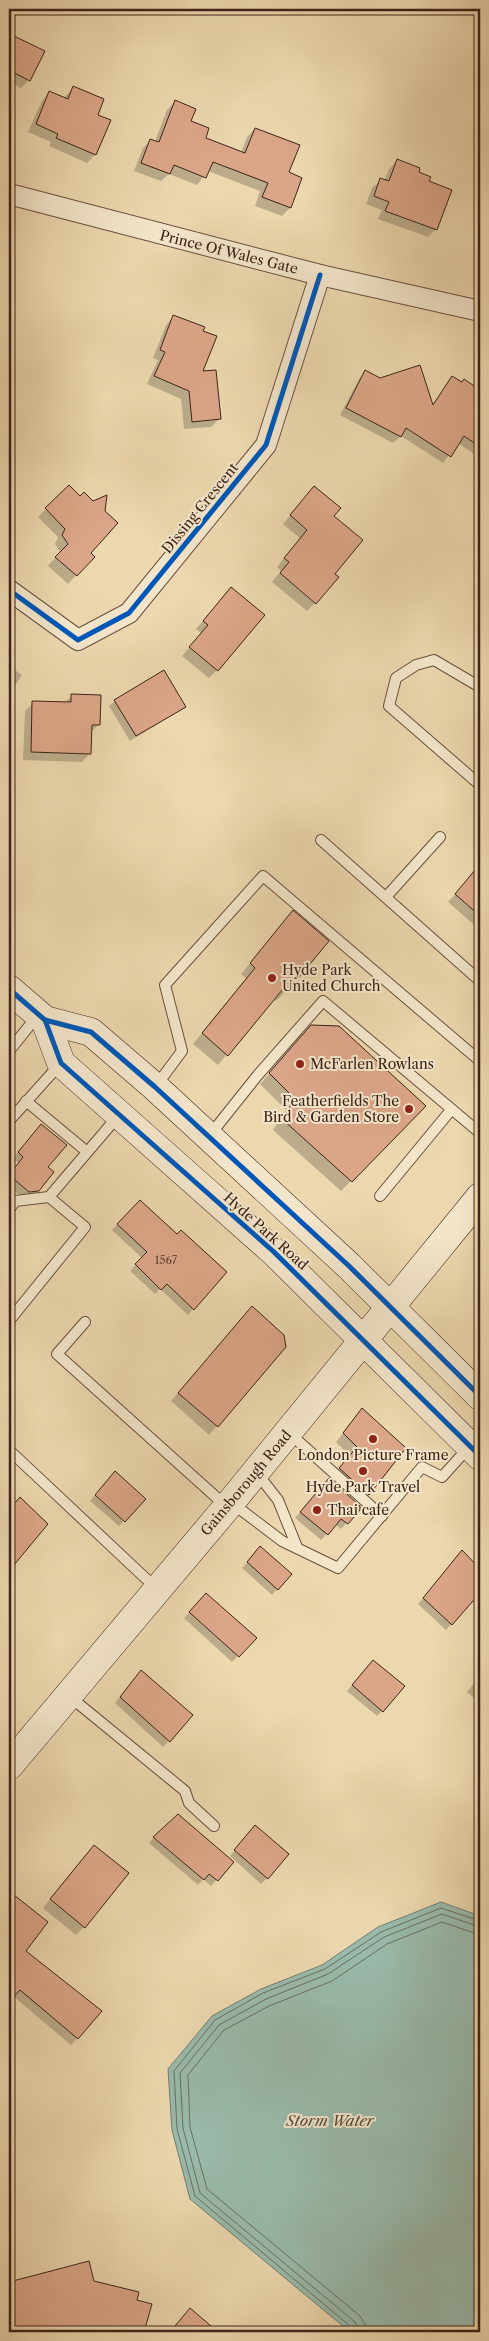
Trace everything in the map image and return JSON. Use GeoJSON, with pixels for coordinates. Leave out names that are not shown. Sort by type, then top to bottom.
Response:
{"type":"FeatureCollection","features":[{"type":"Feature","properties":{"kind":"main road","name":"Hyde Park Road"},"geometry":{"type":"LineString","coordinates":[[9,989],[42,1017],[91,1032],[155,1087],[390,1307],[480,1396]]}},
{"type":"Feature","properties":{"kind":"main road","name":"Hyde Park Road"},"geometry":{"type":"LineString","coordinates":[[42,1017],[61,1063],[274,1252],[364,1339],[475,1452]]}},
{"type":"Feature","properties":{"kind":"main road","name":"Gainsborough Road"},"geometry":{"type":"LineString","coordinates":[[15,1754],[158,1589],[480,1198]]}},
{"type":"Feature","properties":{"kind":"street","name":"Prince Of Wales Gate"},"geometry":{"type":"LineString","coordinates":[[9,194],[320,275],[479,307]]}},
{"type":"Feature","properties":{"kind":"street","name":"Dissing Crescent"},"geometry":{"type":"LineString","coordinates":[[9,590],[78,640],[129,613],[266,445],[320,275]]}},
{"type":"Feature","properties":{"kind":"lane"},"geometry":{"type":"LineString","coordinates":[[480,687],[434,660],[416,665],[396,678],[390,706],[480,785]]}},
{"type":"Feature","properties":{"kind":"lane"},"geometry":{"type":"LineString","coordinates":[[386,898],[440,836]]}},
{"type":"Feature","properties":{"kind":"lane"},"geometry":{"type":"LineString","coordinates":[[320,840],[480,981]]}},
{"type":"Feature","properties":{"kind":"lane"},"geometry":{"type":"LineString","coordinates":[[155,1087],[182,1051],[165,985],[263,876],[480,1061]]}},
{"type":"Feature","properties":{"kind":"lane"},"geometry":{"type":"LineString","coordinates":[[209,1137],[257,1076],[323,1001],[480,1133]]}},
{"type":"Feature","properties":{"kind":"lane"},"geometry":{"type":"LineString","coordinates":[[9,1051],[42,1017]]}},
{"type":"Feature","properties":{"kind":"lane"},"geometry":{"type":"LineString","coordinates":[[9,1121],[61,1063]]}},
{"type":"Feature","properties":{"kind":"lane"},"geometry":{"type":"LineString","coordinates":[[26,1101],[86,1151]]}},
{"type":"Feature","properties":{"kind":"lane"},"geometry":{"type":"LineString","coordinates":[[380,1196],[451,1110]]}},
{"type":"Feature","properties":{"kind":"lane"},"geometry":{"type":"LineString","coordinates":[[9,1210],[16,1201],[49,1197],[119,1114]]}},
{"type":"Feature","properties":{"kind":"lane"},"geometry":{"type":"LineString","coordinates":[[9,1322],[85,1227],[49,1197]]}},
{"type":"Feature","properties":{"kind":"lane"},"geometry":{"type":"LineString","coordinates":[[85,1322],[57,1354],[228,1504],[282,1541],[298,1547],[338,1568],[422,1467],[442,1477],[475,1452]]}},
{"type":"Feature","properties":{"kind":"lane"},"geometry":{"type":"LineString","coordinates":[[288,1432],[382,1516]]}},
{"type":"Feature","properties":{"kind":"lane"},"geometry":{"type":"LineString","coordinates":[[9,1450],[158,1589]]}},
{"type":"Feature","properties":{"kind":"lane"},"geometry":{"type":"LineString","coordinates":[[255,1471],[278,1500],[298,1547]]}},
{"type":"Feature","properties":{"kind":"lane"},"geometry":{"type":"LineString","coordinates":[[68,1695],[185,1791],[189,1803],[214,1826]]}},
{"type":"Feature","properties":{"kind":"water","name":"Storm Water"},"geometry":{"type":"Polygon","coordinates":[[[441,1902],[480,1916],[480,2332],[350,2332],[190,2199],[172,2130],[168,2069],[212,2016],[261,1989],[322,1965],[378,1927],[441,1902]]]}},
{"type":"Feature","properties":{"kind":"building"},"geometry":{"type":"Polygon","coordinates":[[[14,36],[45,51],[30,81],[9,70],[9,48],[14,36]]]}},
{"type":"Feature","properties":{"kind":"building"},"geometry":{"type":"Polygon","coordinates":[[[73,86],[104,99],[98,115],[111,120],[96,155],[56,138],[58,134],[36,124],[49,91],[68,99],[73,86]]]}},
{"type":"Feature","properties":{"kind":"building"},"geometry":{"type":"Polygon","coordinates":[[[175,100],[196,109],[191,121],[209,128],[206,138],[245,153],[255,128],[300,145],[289,172],[302,178],[291,208],[262,197],[268,183],[213,162],[206,178],[174,165],[170,174],[141,163],[150,139],[159,142],[175,100]]]}},
{"type":"Feature","properties":{"kind":"building"},"geometry":{"type":"Polygon","coordinates":[[[397,159],[420,168],[419,172],[431,177],[429,181],[452,190],[437,230],[385,211],[389,202],[374,196],[380,178],[389,181],[397,159]]]}},
{"type":"Feature","properties":{"kind":"building"},"geometry":{"type":"Polygon","coordinates":[[[173,315],[205,327],[203,331],[217,336],[203,371],[216,370],[221,419],[192,422],[189,391],[154,376],[165,352],[160,350],[173,315]]]}},
{"type":"Feature","properties":{"kind":"building"},"geometry":{"type":"Polygon","coordinates":[[[420,365],[433,405],[452,376],[462,382],[464,379],[480,390],[480,447],[464,436],[451,457],[406,428],[401,437],[346,408],[365,370],[380,378],[420,365]]]}},
{"type":"Feature","properties":{"kind":"building"},"geometry":{"type":"Polygon","coordinates":[[[69,485],[80,496],[84,492],[93,501],[107,495],[105,511],[118,523],[91,553],[95,557],[77,576],[55,557],[68,544],[62,535],[65,529],[45,508],[69,485]]]}},
{"type":"Feature","properties":{"kind":"building"},"geometry":{"type":"Polygon","coordinates":[[[314,486],[341,508],[334,516],[363,540],[335,574],[339,577],[316,604],[280,573],[289,562],[284,558],[307,530],[290,515],[314,486]]]}},
{"type":"Feature","properties":{"kind":"building"},"geometry":{"type":"Polygon","coordinates":[[[231,587],[265,615],[218,671],[189,647],[208,625],[203,621],[231,587]]]}},
{"type":"Feature","properties":{"kind":"building"},"geometry":{"type":"Polygon","coordinates":[[[164,670],[186,707],[136,736],[114,700],[164,670]]]}},
{"type":"Feature","properties":{"kind":"building"},"geometry":{"type":"Polygon","coordinates":[[[71,694],[101,695],[100,725],[92,725],[91,754],[31,752],[32,701],[71,702],[71,694]]]}},
{"type":"Feature","properties":{"kind":"building"},"geometry":{"type":"Polygon","coordinates":[[[480,864],[480,916],[455,894],[480,864]]]}},
{"type":"Feature","properties":{"kind":"building","name":"Hyde Park United Church"},"geometry":{"type":"Polygon","coordinates":[[[293,910],[329,941],[287,992],[283,989],[228,1056],[202,1033],[255,968],[250,963],[293,910]]]}},
{"type":"Feature","properties":{"kind":"building"},"geometry":{"type":"Polygon","coordinates":[[[311,1025],[339,1026],[426,1106],[352,1182],[282,1119],[295,1099],[269,1073],[311,1025]]]}},
{"type":"Feature","properties":{"kind":"building"},"geometry":{"type":"Polygon","coordinates":[[[41,1124],[67,1145],[48,1167],[54,1172],[39,1191],[29,1192],[9,1175],[23,1157],[18,1152],[41,1124]]]}},
{"type":"Feature","properties":{"kind":"building"},"geometry":{"type":"Polygon","coordinates":[[[140,1200],[177,1234],[181,1230],[227,1272],[194,1310],[167,1284],[161,1290],[135,1264],[147,1252],[117,1224],[140,1200]]]}},
{"type":"Feature","properties":{"kind":"building"},"geometry":{"type":"Polygon","coordinates":[[[252,1306],[284,1335],[286,1347],[218,1427],[178,1393],[252,1306]]]}},
{"type":"Feature","properties":{"kind":"building"},"geometry":{"type":"Polygon","coordinates":[[[362,1408],[406,1448],[369,1495],[339,1468],[357,1447],[343,1433],[362,1408]]]}},
{"type":"Feature","properties":{"kind":"building"},"geometry":{"type":"Polygon","coordinates":[[[115,1471],[146,1499],[125,1522],[95,1495],[115,1471]]]}},
{"type":"Feature","properties":{"kind":"building"},"geometry":{"type":"Polygon","coordinates":[[[329,1478],[360,1506],[360,1510],[348,1524],[341,1519],[328,1535],[300,1512],[329,1478]]]}},
{"type":"Feature","properties":{"kind":"building"},"geometry":{"type":"Polygon","coordinates":[[[20,1497],[48,1524],[9,1571],[9,1510],[20,1497]]]}},
{"type":"Feature","properties":{"kind":"building"},"geometry":{"type":"Polygon","coordinates":[[[260,1546],[292,1574],[278,1590],[247,1562],[260,1546]]]}},
{"type":"Feature","properties":{"kind":"building"},"geometry":{"type":"Polygon","coordinates":[[[462,1550],[480,1569],[480,1593],[452,1625],[423,1598],[462,1550]]]}},
{"type":"Feature","properties":{"kind":"building"},"geometry":{"type":"Polygon","coordinates":[[[206,1593],[257,1638],[239,1657],[189,1612],[206,1593]]]}},
{"type":"Feature","properties":{"kind":"building"},"geometry":{"type":"Polygon","coordinates":[[[373,1660],[405,1686],[383,1712],[352,1685],[373,1660]]]}},
{"type":"Feature","properties":{"kind":"building"},"geometry":{"type":"Polygon","coordinates":[[[141,1670],[193,1715],[170,1742],[120,1697],[141,1670]]]}},
{"type":"Feature","properties":{"kind":"building"},"geometry":{"type":"Polygon","coordinates":[[[178,1814],[234,1862],[218,1881],[209,1874],[204,1880],[153,1837],[178,1814]]]}},
{"type":"Feature","properties":{"kind":"building"},"geometry":{"type":"Polygon","coordinates":[[[255,1825],[289,1854],[268,1879],[234,1850],[255,1825]]]}},
{"type":"Feature","properties":{"kind":"building"},"geometry":{"type":"Polygon","coordinates":[[[94,1845],[129,1873],[85,1928],[50,1899],[94,1845]]]}},
{"type":"Feature","properties":{"kind":"building"},"geometry":{"type":"Polygon","coordinates":[[[9,1891],[48,1922],[26,1951],[102,2011],[78,2039],[20,1990],[9,2002],[9,1891]]]}},
{"type":"Feature","properties":{"kind":"building"},"geometry":{"type":"Polygon","coordinates":[[[89,2261],[94,2281],[139,2292],[137,2300],[152,2304],[144,2332],[9,2332],[9,2282],[89,2261]]]}},
{"type":"Feature","properties":{"kind":"building"},"geometry":{"type":"Polygon","coordinates":[[[190,2308],[218,2332],[170,2332],[190,2308]]]}},
{"type":"Feature","properties":{"kind":"cycle path"},"geometry":{"type":"LineString","coordinates":[[9,590],[78,640],[129,613],[266,445],[320,275]]}},
{"type":"Feature","properties":{"kind":"cycle path"},"geometry":{"type":"LineString","coordinates":[[9,989],[45,1020],[91,1032],[155,1087],[349,1266],[480,1396]]}},
{"type":"Feature","properties":{"kind":"cycle path"},"geometry":{"type":"LineString","coordinates":[[45,1020],[61,1063],[274,1252],[480,1456]]}},
{"type":"Feature","properties":{"kind":"place","name":"Hyde Park United Church"},"geometry":{"type":"Point","coordinates":[272,978]}},
{"type":"Feature","properties":{"kind":"place","name":"McFarlen Rowlans"},"geometry":{"type":"Point","coordinates":[300,1064]}},
{"type":"Feature","properties":{"kind":"place","name":"Featherfields The Bird & Garden Store"},"geometry":{"type":"Point","coordinates":[409,1109]}},
{"type":"Feature","properties":{"kind":"place","name":"London Picture Frame"},"geometry":{"type":"Point","coordinates":[373,1439]}},
{"type":"Feature","properties":{"kind":"place","name":"Hyde Park Travel"},"geometry":{"type":"Point","coordinates":[363,1471]}},
{"type":"Feature","properties":{"kind":"place","name":"Thai cafe"},"geometry":{"type":"Point","coordinates":[317,1510]}}]}
